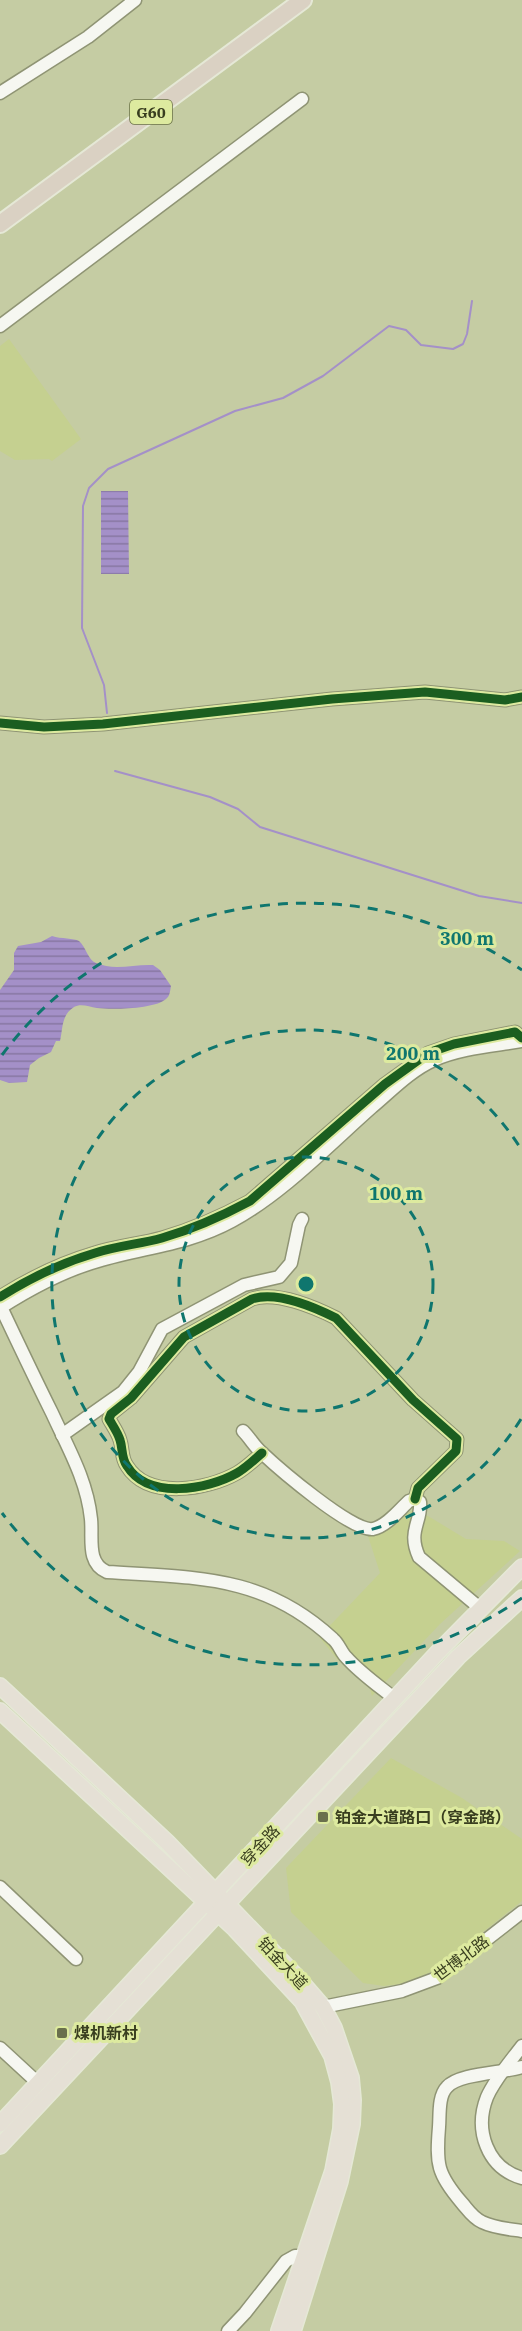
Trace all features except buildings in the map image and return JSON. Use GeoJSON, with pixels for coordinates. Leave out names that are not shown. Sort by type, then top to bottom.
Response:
{"type":"FeatureCollection","features":[{"type":"Feature","properties":{"kind":"highway","name":"G60"},"geometry":{"type":"LineString","coordinates":[[0,214],[285,0]]}},
{"type":"Feature","properties":{"kind":"highway","name":"G60"},"geometry":{"type":"LineString","coordinates":[[0,225],[303,0]]}},
{"type":"Feature","properties":{"kind":"main road","name":"穿金路"},"geometry":{"type":"LineString","coordinates":[[0,2146],[395,1699],[522,1568]]}},
{"type":"Feature","properties":{"kind":"main road","name":"穿金路"},"geometry":{"type":"LineString","coordinates":[[0,2124],[458,1657],[522,1598]]}},
{"type":"Feature","properties":{"kind":"main road","name":"铂金大道"},"geometry":{"type":"LineString","coordinates":[[0,1686],[167,1842],[216,1903],[303,2001],[332,2056],[342,2104],[338,2146],[333,2171],[279,2331]]}},
{"type":"Feature","properties":{"kind":"main road","name":"铂金大道"},"geometry":{"type":"LineString","coordinates":[[2,1716],[297,1977],[323,2007],[334,2028],[351,2078],[352,2124],[340,2181],[293,2331]]}},
{"type":"Feature","properties":{"kind":"street"},"geometry":{"type":"LineString","coordinates":[[0,93],[87,37],[135,0]]}},
{"type":"Feature","properties":{"kind":"street"},"geometry":{"type":"LineString","coordinates":[[0,326],[303,99]]}},
{"type":"Feature","properties":{"kind":"street"},"geometry":{"type":"LineString","coordinates":[[0,723],[44,727],[108,723],[332,699],[425,692],[505,700],[522,697]]}},
{"type":"Feature","properties":{"kind":"street"},"geometry":{"type":"LineString","coordinates":[[395,1699],[346,1657],[335,1641],[317,1626],[286,1605],[264,1594],[239,1585],[209,1579],[107,1572],[100,1569],[94,1561],[92,1552],[91,1520],[86,1488],[75,1459],[0,1304],[64,1273],[99,1260],[163,1247],[229,1223],[255,1208],[390,1091],[432,1061],[457,1052],[522,1040]]}},
{"type":"Feature","properties":{"kind":"street"},"geometry":{"type":"LineString","coordinates":[[62,1435],[123,1392],[139,1371],[162,1329],[244,1285],[279,1277],[286,1271],[291,1263],[298,1225],[302,1219]]}},
{"type":"Feature","properties":{"kind":"street"},"geometry":{"type":"LineString","coordinates":[[262,1453],[238,1473],[221,1480],[179,1489],[164,1487],[137,1479],[127,1467],[119,1438],[109,1419],[111,1414],[131,1398],[184,1337],[252,1299],[272,1296],[322,1311],[336,1318],[413,1400],[457,1439],[456,1451],[418,1488],[415,1499]]}},
{"type":"Feature","properties":{"kind":"street"},"geometry":{"type":"LineString","coordinates":[[243,1431],[262,1453],[335,1512],[356,1525],[374,1529],[409,1501],[415,1499]]}},
{"type":"Feature","properties":{"kind":"street"},"geometry":{"type":"LineString","coordinates":[[415,1499],[420,1502],[414,1538],[418,1557],[481,1609]]}},
{"type":"Feature","properties":{"kind":"street"},"geometry":{"type":"LineString","coordinates":[[0,1887],[76,1959]]}},
{"type":"Feature","properties":{"kind":"street","name":"世博北路"},"geometry":{"type":"LineString","coordinates":[[323,2007],[402,1991],[437,1978],[522,1912]]}},
{"type":"Feature","properties":{"kind":"street"},"geometry":{"type":"LineString","coordinates":[[522,2046],[503,2071],[488,2096],[484,2108],[484,2144],[500,2167],[522,2178]]}},
{"type":"Feature","properties":{"kind":"street"},"geometry":{"type":"LineString","coordinates":[[0,2048],[38,2083]]}},
{"type":"Feature","properties":{"kind":"street"},"geometry":{"type":"LineString","coordinates":[[522,2067],[452,2083],[445,2088],[441,2100],[438,2165],[448,2186],[472,2215],[492,2226],[522,2231]]}},
{"type":"Feature","properties":{"kind":"street"},"geometry":{"type":"LineString","coordinates":[[228,2331],[246,2313],[286,2261],[295,2256],[303,2256]]}},
{"type":"Feature","properties":{"kind":"shaded area"},"geometry":{"type":"Polygon","coordinates":[[[9,339],[81,439],[52,461],[49,459],[15,460],[0,451],[0,346],[9,339]]]}},
{"type":"Feature","properties":{"kind":"shaded area"},"geometry":{"type":"Polygon","coordinates":[[[101,491],[128,491],[129,574],[101,574],[101,491]]]}},
{"type":"Feature","properties":{"kind":"shaded area"},"geometry":{"type":"Polygon","coordinates":[[[52,936],[79,941],[96,963],[117,967],[153,965],[160,970],[171,986],[170,993],[160,1002],[143,1007],[113,1009],[82,1005],[74,1007],[65,1018],[60,1041],[56,1041],[51,1052],[30,1065],[27,1082],[9,1083],[0,1080],[0,990],[14,970],[14,953],[18,946],[41,942],[52,936]]]}},
{"type":"Feature","properties":{"kind":"shaded area"},"geometry":{"type":"Polygon","coordinates":[[[412,1510],[428,1516],[466,1539],[504,1541],[520,1551],[440,1624],[372,1696],[369,1686],[338,1660],[319,1637],[380,1573],[368,1536],[377,1535],[412,1510]]]}},
{"type":"Feature","properties":{"kind":"shaded area"},"geometry":{"type":"Polygon","coordinates":[[[391,1758],[462,1798],[522,1839],[522,1901],[434,1971],[400,1984],[384,1986],[363,1983],[291,1912],[286,1868],[391,1758]]]}},
{"type":"Feature","properties":{"kind":"waterway"},"geometry":{"type":"LineString","coordinates":[[107,713],[104,685],[82,628],[83,506],[89,488],[108,469],[235,411],[283,398],[323,376],[389,326],[406,330],[421,345],[453,349],[463,344],[467,334],[472,301]]}},
{"type":"Feature","properties":{"kind":"waterway"},"geometry":{"type":"LineString","coordinates":[[115,771],[210,797],[238,809],[260,827],[479,896],[522,903]]}},
{"type":"Feature","properties":{"kind":"cycle path"},"geometry":{"type":"LineString","coordinates":[[0,723],[44,727],[103,724],[332,699],[425,692],[505,700],[522,697]]}},
{"type":"Feature","properties":{"kind":"cycle path"},"geometry":{"type":"LineString","coordinates":[[0,1297],[34,1277],[70,1261],[174,1234],[207,1222],[250,1201],[385,1084],[428,1053],[454,1044],[515,1032],[522,1038]]}},
{"type":"Feature","properties":{"kind":"cycle path"},"geometry":{"type":"LineString","coordinates":[[262,1453],[244,1469],[225,1479],[195,1487],[163,1488],[137,1477],[127,1466],[119,1437],[109,1419],[111,1414],[131,1398],[184,1337],[252,1299],[272,1297],[295,1301],[336,1318],[413,1400],[457,1439],[456,1451],[418,1488],[415,1499]]}},
{"type":"Feature","properties":{"kind":"place","name":"铂金大道路口（穿金路）"},"geometry":{"type":"Point","coordinates":[323,1817]}},
{"type":"Feature","properties":{"kind":"place","name":"煤机新村"},"geometry":{"type":"Point","coordinates":[62,2033]}}]}
